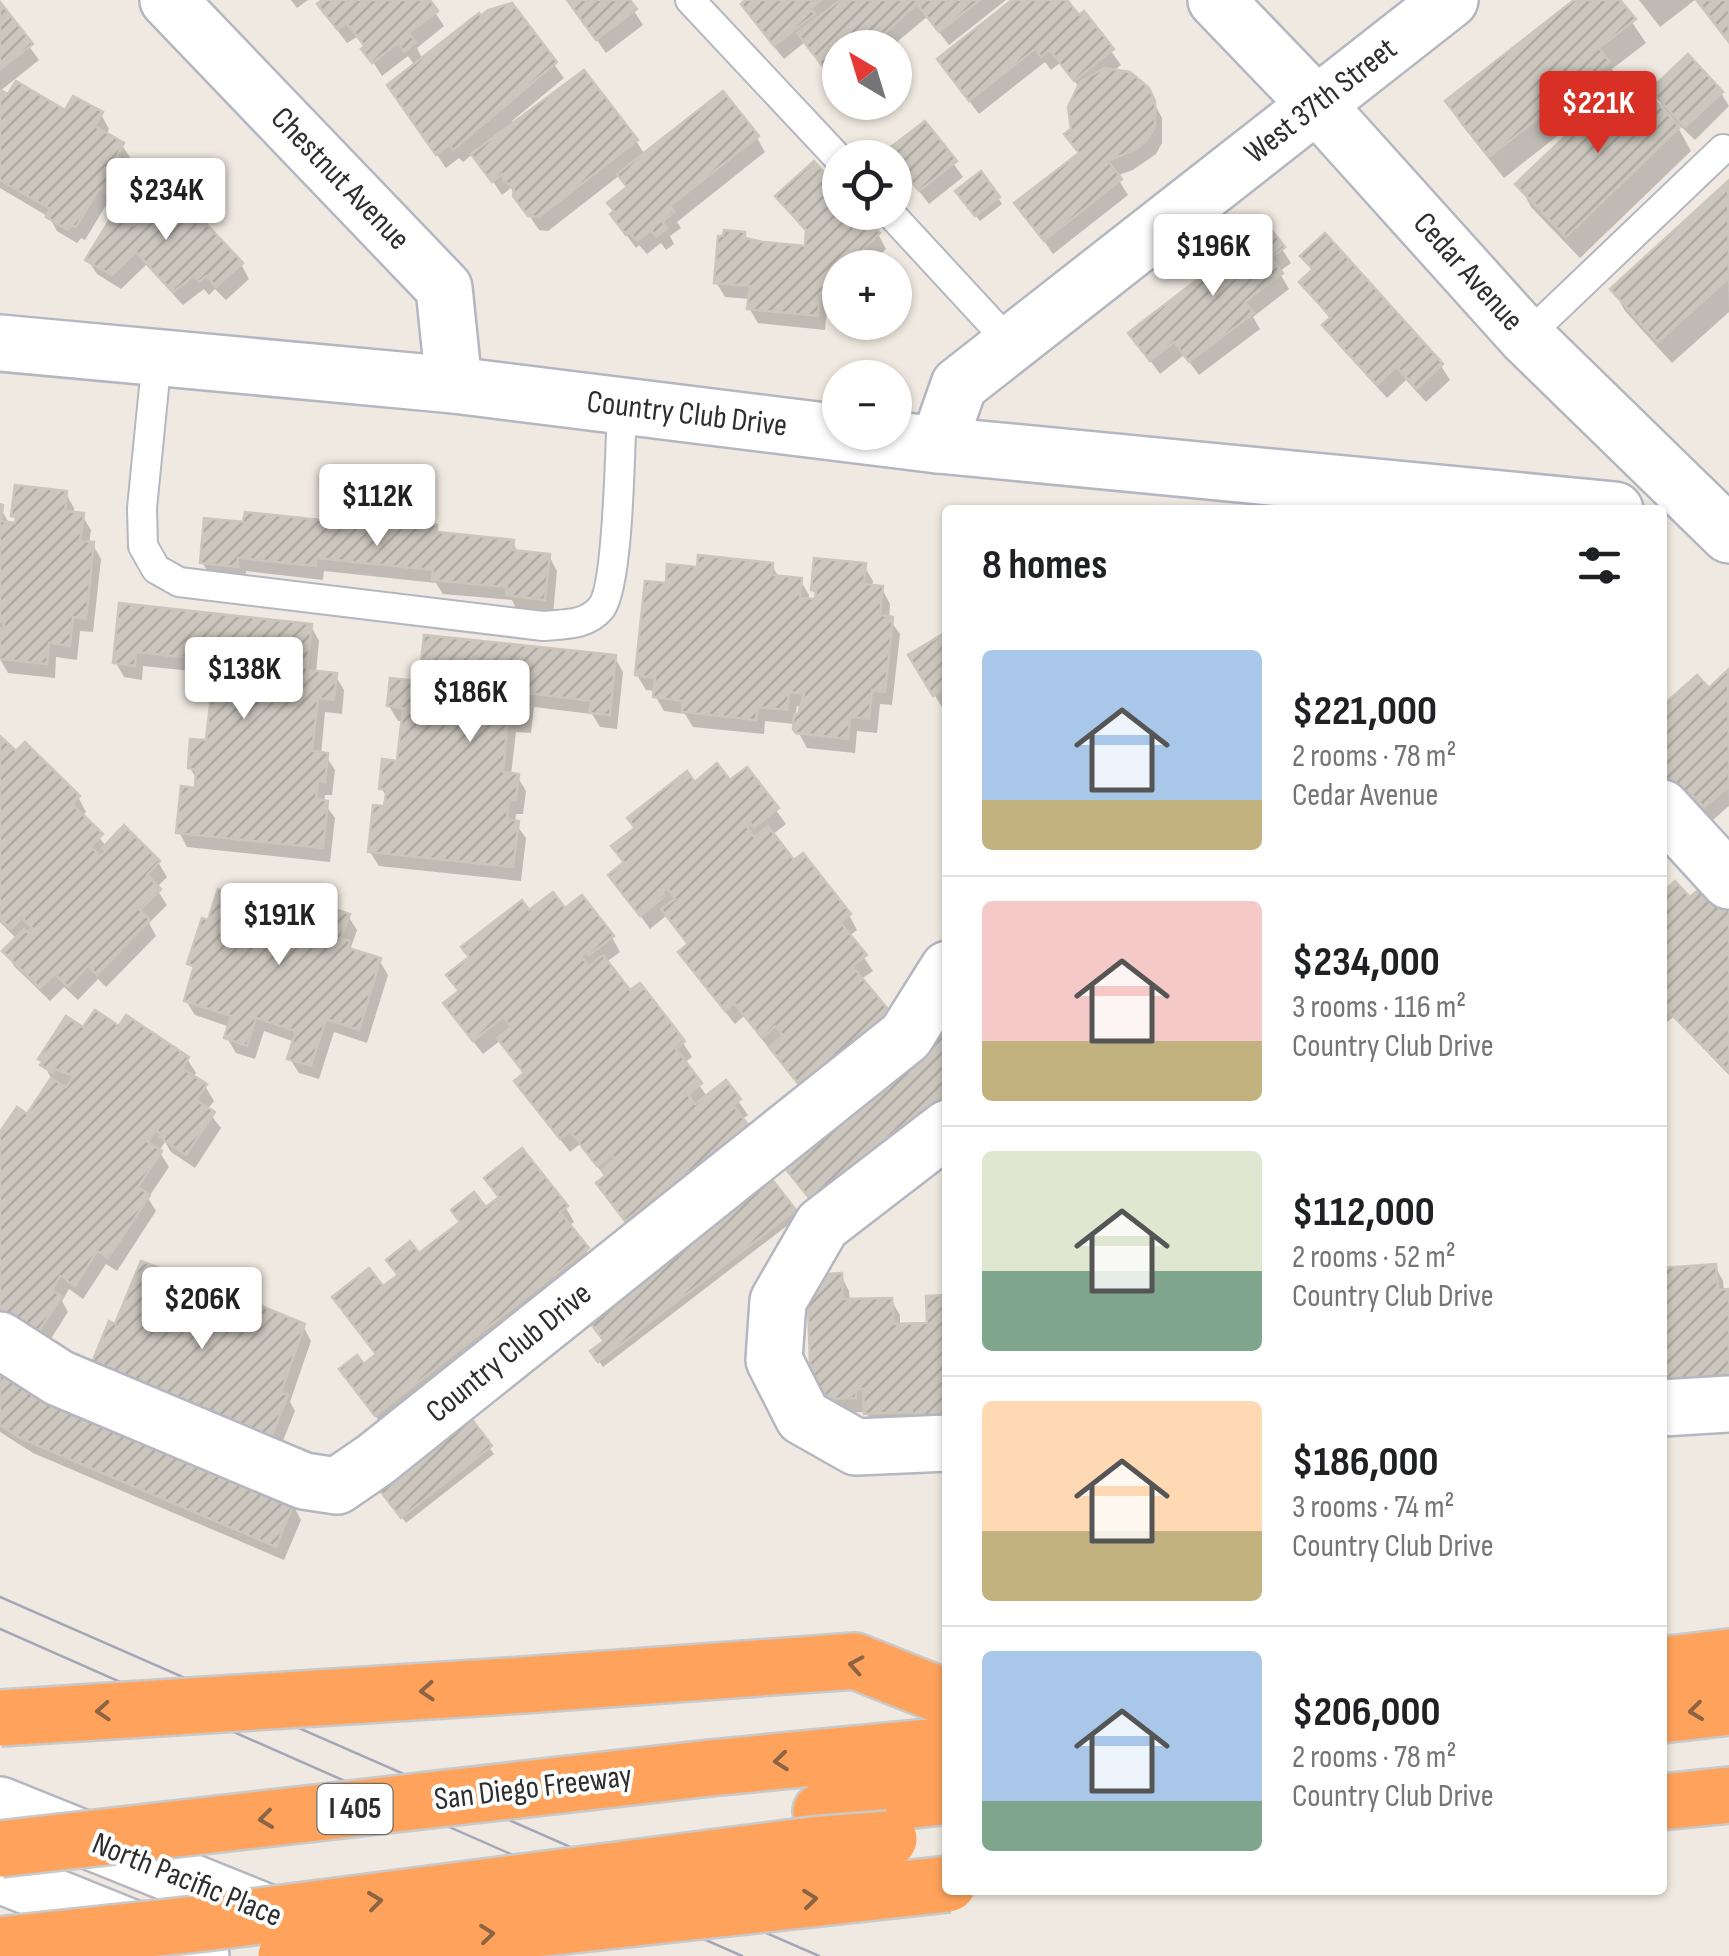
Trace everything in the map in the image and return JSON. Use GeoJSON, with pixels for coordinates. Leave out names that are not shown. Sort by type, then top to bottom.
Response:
{"type":"FeatureCollection","features":[{"type":"Feature","properties":{"kind":"highway"},"geometry":{"type":"LineString","coordinates":[[1667,1664],[1729,1658]]}},
{"type":"Feature","properties":{"kind":"highway"},"geometry":{"type":"LineString","coordinates":[[0,1718],[856,1661],[942,1696]]}},
{"type":"Feature","properties":{"kind":"highway"},"geometry":{"type":"LineString","coordinates":[[1667,1713],[1729,1707]]}},
{"type":"Feature","properties":{"kind":"highway"},"geometry":{"type":"LineString","coordinates":[[1667,1751],[1729,1745]]}},
{"type":"Feature","properties":{"kind":"highway","name":"San Diego Freeway"},"geometry":{"type":"LineString","coordinates":[[0,1849],[710,1768],[942,1746]]}},
{"type":"Feature","properties":{"kind":"highway"},"geometry":{"type":"LineString","coordinates":[[1667,1801],[1729,1795]]}},
{"type":"Feature","properties":{"kind":"highway"},"geometry":{"type":"LineString","coordinates":[[0,1909],[942,1797]]}},
{"type":"Feature","properties":{"kind":"highway"},"geometry":{"type":"LineString","coordinates":[[0,1946],[812,1845],[942,1833]]}},
{"type":"Feature","properties":{"kind":"highway"},"geometry":{"type":"LineString","coordinates":[[286,1956],[942,1885]]}},
{"type":"Feature","properties":{"kind":"street","name":"Chestnut Avenue"},"geometry":{"type":"LineString","coordinates":[[168,0],[444,288],[454,385]]}},
{"type":"Feature","properties":{"kind":"street","name":"Cedar Avenue"},"geometry":{"type":"LineString","coordinates":[[1216,0],[1317,105],[1526,337],[1708,523]]}},
{"type":"Feature","properties":{"kind":"street","name":"West 37th Street"},"geometry":{"type":"LineString","coordinates":[[938,445],[959,384],[1450,0]]}},
{"type":"Feature","properties":{"kind":"street","name":"Country Club Drive"},"geometry":{"type":"LineString","coordinates":[[0,342],[454,385],[1373,498],[1514,505]]}},
{"type":"Feature","properties":{"kind":"street"},"geometry":{"type":"LineString","coordinates":[[1667,813],[1729,880]]}},
{"type":"Feature","properties":{"kind":"street","name":"Country Club Drive"},"geometry":{"type":"LineString","coordinates":[[0,1340],[59,1378],[304,1482],[337,1486],[375,1460],[906,1036],[942,979]]}},
{"type":"Feature","properties":{"kind":"street"},"geometry":{"type":"LineString","coordinates":[[942,1133],[822,1225],[778,1302],[774,1360],[803,1417],[856,1447],[942,1443]]}},
{"type":"Feature","properties":{"kind":"street"},"geometry":{"type":"LineString","coordinates":[[1667,1408],[1729,1404]]}},
{"type":"Feature","properties":{"kind":"street","name":"North Pacific Place"},"geometry":{"type":"LineString","coordinates":[[0,1805],[374,1956]]}},
{"type":"Feature","properties":{"kind":"street","name":"North Pacific Place"},"geometry":{"type":"LineString","coordinates":[[0,1876],[201,1956]]}},
{"type":"Feature","properties":{"kind":"lane"},"geometry":{"type":"LineString","coordinates":[[690,0],[822,141]]}},
{"type":"Feature","properties":{"kind":"lane"},"geometry":{"type":"LineString","coordinates":[[1526,337],[1723,149]]}},
{"type":"Feature","properties":{"kind":"lane"},"geometry":{"type":"LineString","coordinates":[[906,230],[1010,343]]}},
{"type":"Feature","properties":{"kind":"lane"},"geometry":{"type":"LineString","coordinates":[[157,358],[142,508],[143,546],[156,569],[179,582],[543,626],[584,622],[604,606],[614,557],[622,406]]}},
{"type":"Feature","properties":{"kind":"building"},"geometry":{"type":"Polygon","coordinates":[[[322,0],[430,0],[438,11],[409,33],[416,42],[404,52],[398,43],[372,63],[361,49],[365,46],[347,24],[337,29],[317,4],[322,0]]]}},
{"type":"Feature","properties":{"kind":"building"},"geometry":{"type":"Polygon","coordinates":[[[567,0],[630,0],[637,9],[596,40],[567,0]]]}},
{"type":"Feature","properties":{"kind":"building"},"geometry":{"type":"Polygon","coordinates":[[[745,0],[821,0],[810,9],[815,14],[774,46],[741,4],[745,0]]]}},
{"type":"Feature","properties":{"kind":"building"},"geometry":{"type":"Polygon","coordinates":[[[840,0],[980,0],[939,32],[917,4],[888,30],[822,30],[822,65],[797,33],[840,0]]]}},
{"type":"Feature","properties":{"kind":"building"},"geometry":{"type":"Polygon","coordinates":[[[1012,0],[1067,0],[1079,15],[1084,11],[1114,49],[1074,81],[1050,50],[1041,57],[1035,49],[969,101],[937,59],[1012,0]]]}},
{"type":"Feature","properties":{"kind":"building"},"geometry":{"type":"Polygon","coordinates":[[[1574,0],[1620,0],[1636,19],[1599,48],[1610,62],[1489,157],[1445,101],[1574,0]]]}},
{"type":"Feature","properties":{"kind":"building"},"geometry":{"type":"Polygon","coordinates":[[[1697,0],[1729,0],[1729,42],[1697,0]]]}},
{"type":"Feature","properties":{"kind":"building"},"geometry":{"type":"Polygon","coordinates":[[[0,2],[33,44],[0,70],[0,2]]]}},
{"type":"Feature","properties":{"kind":"building"},"geometry":{"type":"Polygon","coordinates":[[[512,3],[557,62],[453,150],[449,145],[436,155],[387,85],[479,13],[481,16],[512,3]]]}},
{"type":"Feature","properties":{"kind":"building"},"geometry":{"type":"Polygon","coordinates":[[[1688,54],[1723,92],[1685,127],[1650,90],[1688,54]]]}},
{"type":"Feature","properties":{"kind":"building"},"geometry":{"type":"Polygon","coordinates":[[[1104,68],[1130,72],[1149,88],[1155,101],[1155,127],[1137,149],[1108,161],[1122,179],[1044,241],[1014,203],[1079,153],[1064,134],[1071,129],[1068,107],[1080,82],[1104,68]]]}},
{"type":"Feature","properties":{"kind":"building"},"geometry":{"type":"Polygon","coordinates":[[[584,70],[638,140],[539,217],[528,216],[502,174],[492,182],[471,154],[584,70]]]}},
{"type":"Feature","properties":{"kind":"building"},"geometry":{"type":"Polygon","coordinates":[[[1630,75],[1680,127],[1566,237],[1515,184],[1630,75]]]}},
{"type":"Feature","properties":{"kind":"building"},"geometry":{"type":"Polygon","coordinates":[[[16,81],[65,110],[73,96],[103,112],[95,126],[124,143],[109,171],[119,176],[108,194],[99,189],[76,227],[72,225],[68,230],[46,217],[50,209],[0,180],[0,90],[8,94],[16,81]]]}},
{"type":"Feature","properties":{"kind":"building"},"geometry":{"type":"Polygon","coordinates":[[[723,91],[759,136],[670,206],[674,212],[662,222],[668,228],[656,237],[651,230],[637,241],[629,232],[626,235],[610,214],[614,211],[607,203],[627,187],[617,174],[723,91]]]}},
{"type":"Feature","properties":{"kind":"building"},"geometry":{"type":"Polygon","coordinates":[[[925,121],[957,161],[919,191],[912,182],[912,140],[900,140],[925,121]]]}},
{"type":"Feature","properties":{"kind":"building"},"geometry":{"type":"Polygon","coordinates":[[[814,161],[822,170],[822,230],[880,233],[863,250],[822,250],[818,316],[747,309],[750,286],[714,283],[718,236],[723,236],[724,230],[745,232],[745,238],[763,242],[805,246],[806,230],[775,196],[814,161]]]}},
{"type":"Feature","properties":{"kind":"building"},"geometry":{"type":"Polygon","coordinates":[[[981,171],[1000,197],[975,216],[955,191],[981,171]]]}},
{"type":"Feature","properties":{"kind":"building"},"geometry":{"type":"Polygon","coordinates":[[[1728,181],[1729,278],[1658,342],[1610,289],[1728,181]]]}},
{"type":"Feature","properties":{"kind":"building"},"geometry":{"type":"Polygon","coordinates":[[[167,182],[243,263],[216,287],[206,276],[199,282],[194,276],[173,292],[136,252],[112,275],[85,260],[114,213],[134,225],[150,211],[144,204],[167,182]]]}},
{"type":"Feature","properties":{"kind":"building"},"geometry":{"type":"Polygon","coordinates":[[[1265,222],[1285,247],[1271,258],[1283,273],[1245,302],[1254,313],[1189,362],[1174,342],[1150,361],[1128,333],[1265,222]]]}},
{"type":"Feature","properties":{"kind":"building"},"geometry":{"type":"Polygon","coordinates":[[[1325,233],[1443,364],[1417,389],[1396,367],[1377,385],[1322,325],[1331,317],[1299,282],[1313,269],[1300,256],[1325,233]]]}},
{"type":"Feature","properties":{"kind":"building"},"geometry":{"type":"Polygon","coordinates":[[[15,485],[67,491],[65,511],[84,513],[80,541],[94,542],[86,619],[73,617],[70,646],[49,643],[47,664],[0,659],[0,628],[4,629],[4,622],[0,622],[0,504],[1,521],[15,523],[16,517],[11,516],[15,485]]]}},
{"type":"Feature","properties":{"kind":"building"},"geometry":{"type":"Polygon","coordinates":[[[245,512],[321,520],[322,513],[437,525],[437,532],[514,540],[513,550],[550,554],[545,600],[506,595],[507,587],[432,580],[433,570],[316,558],[316,566],[238,558],[238,567],[200,563],[204,518],[243,522],[245,512]]]}},
{"type":"Feature","properties":{"kind":"building"},"geometry":{"type":"Polygon","coordinates":[[[698,555],[773,563],[772,575],[802,578],[800,598],[815,599],[816,591],[811,590],[814,558],[866,563],[864,584],[883,586],[880,615],[893,617],[885,692],[872,690],[869,719],[850,717],[848,739],[796,733],[794,714],[798,714],[804,694],[789,692],[787,710],[758,707],[756,720],[682,712],[683,701],[653,697],[655,678],[635,675],[645,581],[666,583],[667,564],[697,567],[698,555]]]}},
{"type":"Feature","properties":{"kind":"building"},"geometry":{"type":"Polygon","coordinates":[[[119,603],[312,624],[307,670],[337,673],[334,700],[318,698],[312,751],[328,753],[325,782],[318,781],[316,799],[328,801],[323,848],[176,833],[181,786],[195,788],[196,770],[188,768],[190,739],[206,740],[212,688],[197,686],[199,659],[136,652],[135,666],[113,663],[119,603]]]}},
{"type":"Feature","properties":{"kind":"building"},"geometry":{"type":"Polygon","coordinates":[[[424,635],[616,655],[610,715],[589,713],[591,701],[527,693],[524,719],[508,718],[503,772],[519,774],[516,800],[509,800],[507,819],[519,821],[513,867],[368,852],[373,805],[384,806],[387,789],[379,789],[382,759],[397,761],[403,708],[387,706],[390,678],[419,681],[424,635]]]}},
{"type":"Feature","properties":{"kind":"building"},"geometry":{"type":"Polygon","coordinates":[[[942,635],[942,691],[933,696],[908,655],[942,635]]]}},
{"type":"Feature","properties":{"kind":"building"},"geometry":{"type":"Polygon","coordinates":[[[1728,670],[1729,787],[1704,807],[1689,792],[1675,804],[1667,795],[1667,702],[1697,675],[1709,688],[1728,670]]]}},
{"type":"Feature","properties":{"kind":"building"},"geometry":{"type":"Polygon","coordinates":[[[0,736],[16,751],[25,742],[80,796],[72,804],[103,834],[91,846],[100,856],[106,851],[102,848],[124,825],[160,861],[147,875],[161,889],[140,910],[150,920],[97,975],[88,966],[68,987],[55,974],[40,988],[2,951],[24,929],[28,933],[32,928],[22,918],[11,929],[0,919],[0,736]]]}},
{"type":"Feature","properties":{"kind":"building"},"geometry":{"type":"Polygon","coordinates":[[[717,763],[730,780],[747,767],[779,808],[754,828],[751,824],[747,827],[754,837],[768,826],[794,860],[803,853],[851,914],[840,922],[867,955],[852,966],[892,1014],[800,1086],[769,1047],[783,1036],[775,1026],[762,1038],[734,1003],[725,1011],[678,952],[688,944],[661,909],[675,899],[667,888],[662,892],[665,896],[640,916],[608,875],[624,862],[611,846],[635,828],[627,818],[687,771],[695,782],[717,763]]]}},
{"type":"Feature","properties":{"kind":"building"},"geometry":{"type":"Polygon","coordinates":[[[1675,881],[1690,897],[1704,885],[1729,911],[1729,1072],[1667,1010],[1667,888],[1675,881]]]}},
{"type":"Feature","properties":{"kind":"building"},"geometry":{"type":"Polygon","coordinates":[[[262,886],[350,914],[341,938],[350,941],[348,948],[381,958],[359,1030],[326,1019],[311,1066],[287,1059],[296,1031],[256,1018],[247,1046],[224,1038],[231,1016],[184,1001],[194,966],[187,964],[202,918],[208,920],[218,889],[257,902],[262,886]]]}},
{"type":"Feature","properties":{"kind":"building"},"geometry":{"type":"Polygon","coordinates":[[[553,892],[565,908],[582,895],[614,936],[589,955],[586,952],[581,956],[589,966],[603,955],[630,990],[640,983],[685,1041],[676,1049],[702,1083],[688,1095],[695,1104],[726,1080],[741,1099],[733,1105],[749,1126],[625,1221],[596,1183],[606,1175],[602,1170],[615,1159],[612,1155],[597,1166],[570,1131],[560,1139],[514,1081],[524,1073],[497,1038],[511,1027],[503,1017],[473,1041],[443,1003],[459,991],[446,975],[469,957],[461,947],[522,900],[529,910],[553,892]]]}},
{"type":"Feature","properties":{"kind":"building"},"geometry":{"type":"Polygon","coordinates":[[[95,1010],[119,1026],[126,1015],[189,1057],[182,1068],[207,1084],[196,1100],[215,1112],[186,1155],[159,1137],[161,1134],[156,1130],[148,1142],[162,1151],[138,1187],[150,1195],[108,1258],[97,1251],[75,1286],[60,1276],[52,1290],[62,1296],[36,1335],[0,1311],[0,1132],[17,1107],[27,1114],[51,1078],[66,1087],[74,1076],[55,1069],[53,1073],[40,1065],[43,1062],[38,1059],[66,1016],[83,1027],[95,1010]]]}},
{"type":"Feature","properties":{"kind":"building"},"geometry":{"type":"Polygon","coordinates":[[[942,1024],[942,1095],[810,1199],[781,1163],[942,1024]]]}},
{"type":"Feature","properties":{"kind":"building"},"geometry":{"type":"Polygon","coordinates":[[[522,1148],[568,1206],[560,1212],[589,1248],[375,1416],[339,1369],[357,1355],[364,1364],[376,1354],[332,1297],[369,1268],[383,1286],[398,1275],[386,1260],[410,1241],[419,1253],[460,1222],[451,1210],[474,1192],[486,1207],[499,1197],[484,1178],[522,1148]]]}},
{"type":"Feature","properties":{"kind":"building"},"geometry":{"type":"Polygon","coordinates":[[[767,1173],[796,1210],[598,1362],[590,1351],[604,1341],[584,1315],[767,1173]]]}},
{"type":"Feature","properties":{"kind":"building"},"geometry":{"type":"Polygon","coordinates":[[[141,1261],[169,1272],[163,1286],[210,1306],[217,1292],[243,1304],[236,1322],[252,1328],[261,1306],[305,1324],[281,1392],[288,1395],[270,1440],[91,1365],[109,1321],[115,1324],[141,1261]]]}},
{"type":"Feature","properties":{"kind":"building"},"geometry":{"type":"Polygon","coordinates":[[[1716,1264],[1718,1290],[1729,1289],[1729,1380],[1667,1386],[1667,1268],[1716,1264]]]}},
{"type":"Feature","properties":{"kind":"building"},"geometry":{"type":"Polygon","coordinates":[[[842,1273],[843,1299],[892,1298],[894,1324],[927,1323],[926,1296],[942,1295],[942,1422],[912,1419],[912,1412],[864,1414],[863,1389],[856,1389],[856,1398],[825,1399],[824,1390],[811,1390],[807,1275],[842,1273]]]}},
{"type":"Feature","properties":{"kind":"building"},"geometry":{"type":"Polygon","coordinates":[[[0,1368],[294,1503],[276,1547],[22,1439],[0,1425],[0,1368]]]}},
{"type":"Feature","properties":{"kind":"building"},"geometry":{"type":"Polygon","coordinates":[[[464,1409],[492,1446],[401,1518],[372,1480],[464,1409]]]}},
{"type":"Feature","properties":{"kind":"tram line"},"geometry":{"type":"LineString","coordinates":[[0,1597],[819,1956]]}},
{"type":"Feature","properties":{"kind":"tram line"},"geometry":{"type":"LineString","coordinates":[[0,1629],[742,1956]]}}]}
